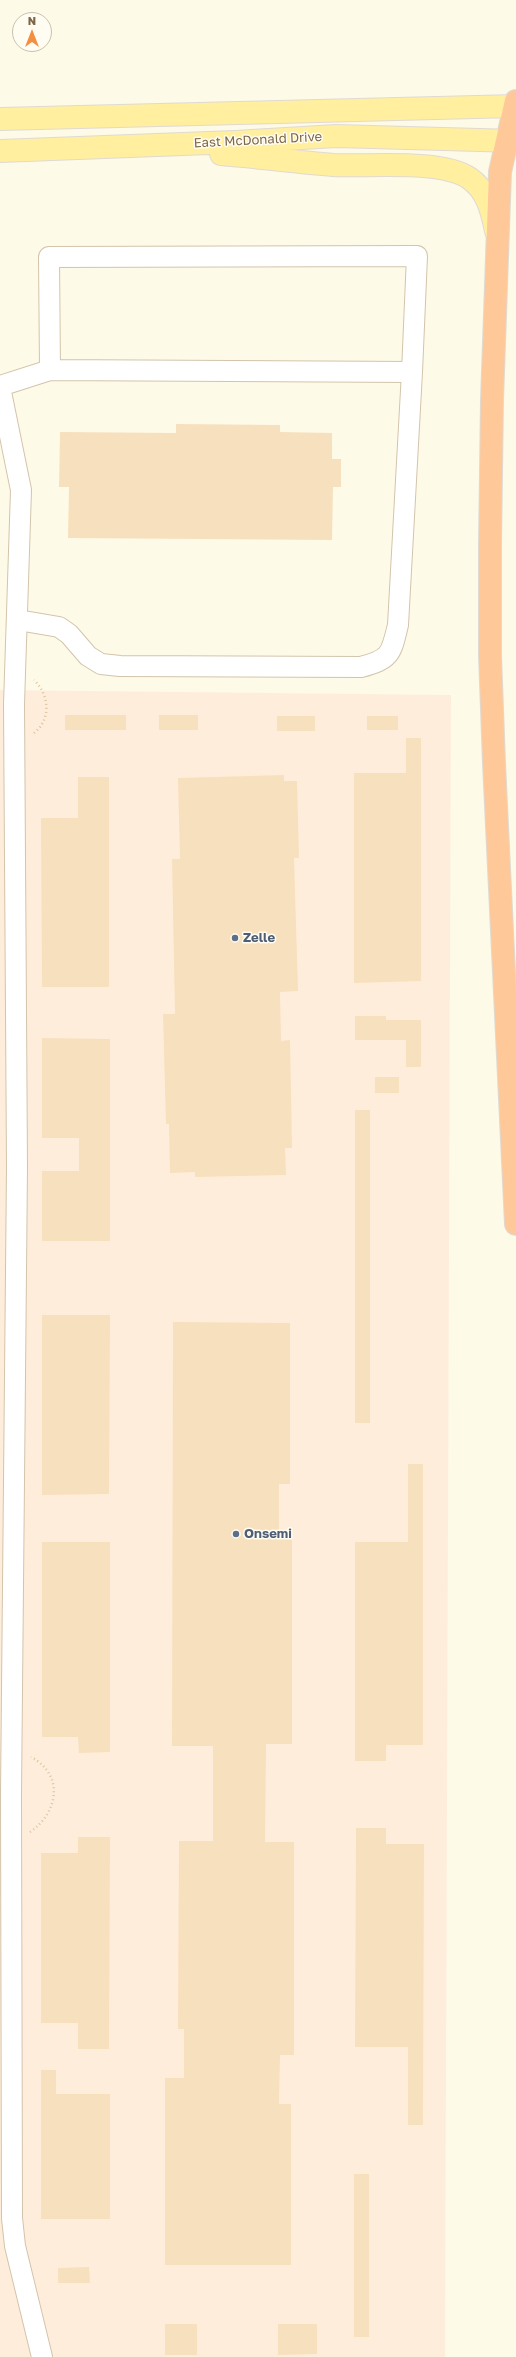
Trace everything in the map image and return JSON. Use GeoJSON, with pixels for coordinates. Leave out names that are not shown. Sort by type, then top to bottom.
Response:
{"type":"FeatureCollection","features":[{"type":"Feature","properties":{"kind":"highway"},"geometry":{"type":"LineString","coordinates":[[516,104],[512,141],[500,172],[491,462],[490,655],[516,1224]]}},
{"type":"Feature","properties":{"kind":"main road","name":"East McDonald Drive"},"geometry":{"type":"LineString","coordinates":[[0,119],[180,116],[516,104]]}},
{"type":"Feature","properties":{"kind":"main road"},"geometry":{"type":"LineString","coordinates":[[0,137],[145,137],[166,128],[180,116]]}},
{"type":"Feature","properties":{"kind":"main road","name":"East McDonald Drive"},"geometry":{"type":"LineString","coordinates":[[0,151],[124,147],[336,136],[512,141]]}},
{"type":"Feature","properties":{"kind":"main road"},"geometry":{"type":"LineString","coordinates":[[124,147],[334,165],[430,167],[454,172],[469,178],[482,190],[491,209],[497,236]]}},
{"type":"Feature","properties":{"kind":"street"},"geometry":{"type":"LineString","coordinates":[[18,620],[59,627],[69,634],[88,656],[101,664],[120,666],[361,667],[380,662],[392,650],[398,625],[417,256],[49,257],[50,370]]}},
{"type":"Feature","properties":{"kind":"street"},"geometry":{"type":"LineString","coordinates":[[42,2357],[15,2246],[12,2218],[7,704],[18,620],[21,490],[0,386],[50,370],[412,372]]}},
{"type":"Feature","properties":{"kind":"path"},"geometry":{"type":"LineString","coordinates":[[11,1835],[29,1832],[41,1824],[50,1812],[54,1795],[53,1784],[48,1771]]}},
{"type":"Feature","properties":{"kind":"shaded area"},"geometry":{"type":"Polygon","coordinates":[[[0,690],[451,695],[445,2357],[0,2357],[0,690]]]}},
{"type":"Feature","properties":{"kind":"building"},"geometry":{"type":"Polygon","coordinates":[[[176,424],[280,425],[280,432],[332,433],[332,459],[341,459],[341,487],[333,487],[332,540],[68,538],[69,487],[59,487],[60,432],[176,433],[176,424]]]}},
{"type":"Feature","properties":{"kind":"building"},"geometry":{"type":"Polygon","coordinates":[[[65,715],[126,715],[126,730],[65,730],[65,715]]]}},
{"type":"Feature","properties":{"kind":"building"},"geometry":{"type":"Polygon","coordinates":[[[159,715],[198,715],[198,730],[159,730],[159,715]]]}},
{"type":"Feature","properties":{"kind":"building"},"geometry":{"type":"Polygon","coordinates":[[[277,716],[315,716],[315,731],[277,731],[277,716]]]}},
{"type":"Feature","properties":{"kind":"building"},"geometry":{"type":"Polygon","coordinates":[[[367,716],[398,716],[398,730],[367,730],[367,716]]]}},
{"type":"Feature","properties":{"kind":"building"},"geometry":{"type":"Polygon","coordinates":[[[406,738],[421,738],[421,981],[354,983],[354,773],[406,773],[406,738]]]}},
{"type":"Feature","properties":{"kind":"building","name":"Zelle"},"geometry":{"type":"Polygon","coordinates":[[[284,775],[284,781],[297,781],[299,858],[294,858],[298,991],[280,992],[281,1041],[290,1040],[292,1148],[285,1148],[286,1175],[195,1177],[195,1172],[170,1173],[169,1124],[166,1124],[163,1014],[175,1014],[172,859],[180,859],[178,778],[284,775]]]}},
{"type":"Feature","properties":{"kind":"building"},"geometry":{"type":"Polygon","coordinates":[[[78,777],[109,777],[109,987],[42,987],[41,818],[78,818],[78,777]]]}},
{"type":"Feature","properties":{"kind":"building"},"geometry":{"type":"Polygon","coordinates":[[[355,1016],[386,1016],[386,1020],[421,1020],[421,1067],[406,1067],[406,1040],[355,1040],[355,1016]]]}},
{"type":"Feature","properties":{"kind":"building"},"geometry":{"type":"Polygon","coordinates":[[[42,1038],[110,1039],[110,1241],[42,1241],[42,1171],[79,1171],[79,1138],[42,1138],[42,1038]]]}},
{"type":"Feature","properties":{"kind":"building"},"geometry":{"type":"Polygon","coordinates":[[[375,1077],[399,1077],[399,1093],[375,1093],[375,1077]]]}},
{"type":"Feature","properties":{"kind":"building"},"geometry":{"type":"Polygon","coordinates":[[[355,1110],[370,1110],[370,1423],[355,1423],[355,1110]]]}},
{"type":"Feature","properties":{"kind":"building"},"geometry":{"type":"Polygon","coordinates":[[[42,1315],[110,1315],[109,1494],[42,1495],[42,1315]]]}},
{"type":"Feature","properties":{"kind":"building"},"geometry":{"type":"Polygon","coordinates":[[[173,1322],[290,1323],[290,1484],[279,1484],[279,1533],[292,1533],[292,1744],[266,1744],[265,1842],[294,1842],[294,2055],[280,2055],[279,2104],[291,2104],[291,2265],[165,2265],[165,2078],[184,2078],[184,2029],[178,2029],[179,1841],[213,1841],[213,1746],[172,1746],[173,1322]]]}},
{"type":"Feature","properties":{"kind":"building"},"geometry":{"type":"Polygon","coordinates":[[[408,1464],[423,1464],[423,1745],[386,1745],[386,1761],[355,1761],[355,1542],[408,1542],[408,1464]]]}},
{"type":"Feature","properties":{"kind":"building"},"geometry":{"type":"Polygon","coordinates":[[[42,1542],[110,1542],[110,1752],[79,1753],[78,1737],[42,1737],[42,1542]]]}},
{"type":"Feature","properties":{"kind":"building"},"geometry":{"type":"Polygon","coordinates":[[[356,1828],[386,1828],[386,1844],[424,1844],[423,2125],[408,2125],[408,2047],[355,2047],[356,1828]]]}},
{"type":"Feature","properties":{"kind":"building"},"geometry":{"type":"Polygon","coordinates":[[[78,1837],[110,1837],[109,2049],[78,2049],[78,2023],[41,2023],[41,1853],[78,1853],[78,1837]]]}},
{"type":"Feature","properties":{"kind":"building"},"geometry":{"type":"Polygon","coordinates":[[[41,2070],[56,2070],[56,2094],[110,2094],[110,2219],[41,2219],[41,2070]]]}},
{"type":"Feature","properties":{"kind":"building"},"geometry":{"type":"Polygon","coordinates":[[[354,2174],[369,2174],[369,2337],[354,2337],[354,2174]]]}},
{"type":"Feature","properties":{"kind":"building"},"geometry":{"type":"Polygon","coordinates":[[[89,2267],[90,2283],[58,2283],[58,2268],[89,2267]]]}},
{"type":"Feature","properties":{"kind":"building"},"geometry":{"type":"Polygon","coordinates":[[[165,2324],[197,2324],[197,2355],[165,2355],[165,2324]]]}},
{"type":"Feature","properties":{"kind":"building"},"geometry":{"type":"Polygon","coordinates":[[[278,2324],[317,2324],[317,2354],[278,2355],[278,2324]]]}},
{"type":"Feature","properties":{"kind":"place","name":"Zelle"},"geometry":{"type":"Point","coordinates":[235,938]}},
{"type":"Feature","properties":{"kind":"place","name":"Onsemi"},"geometry":{"type":"Point","coordinates":[236,1534]}}]}
